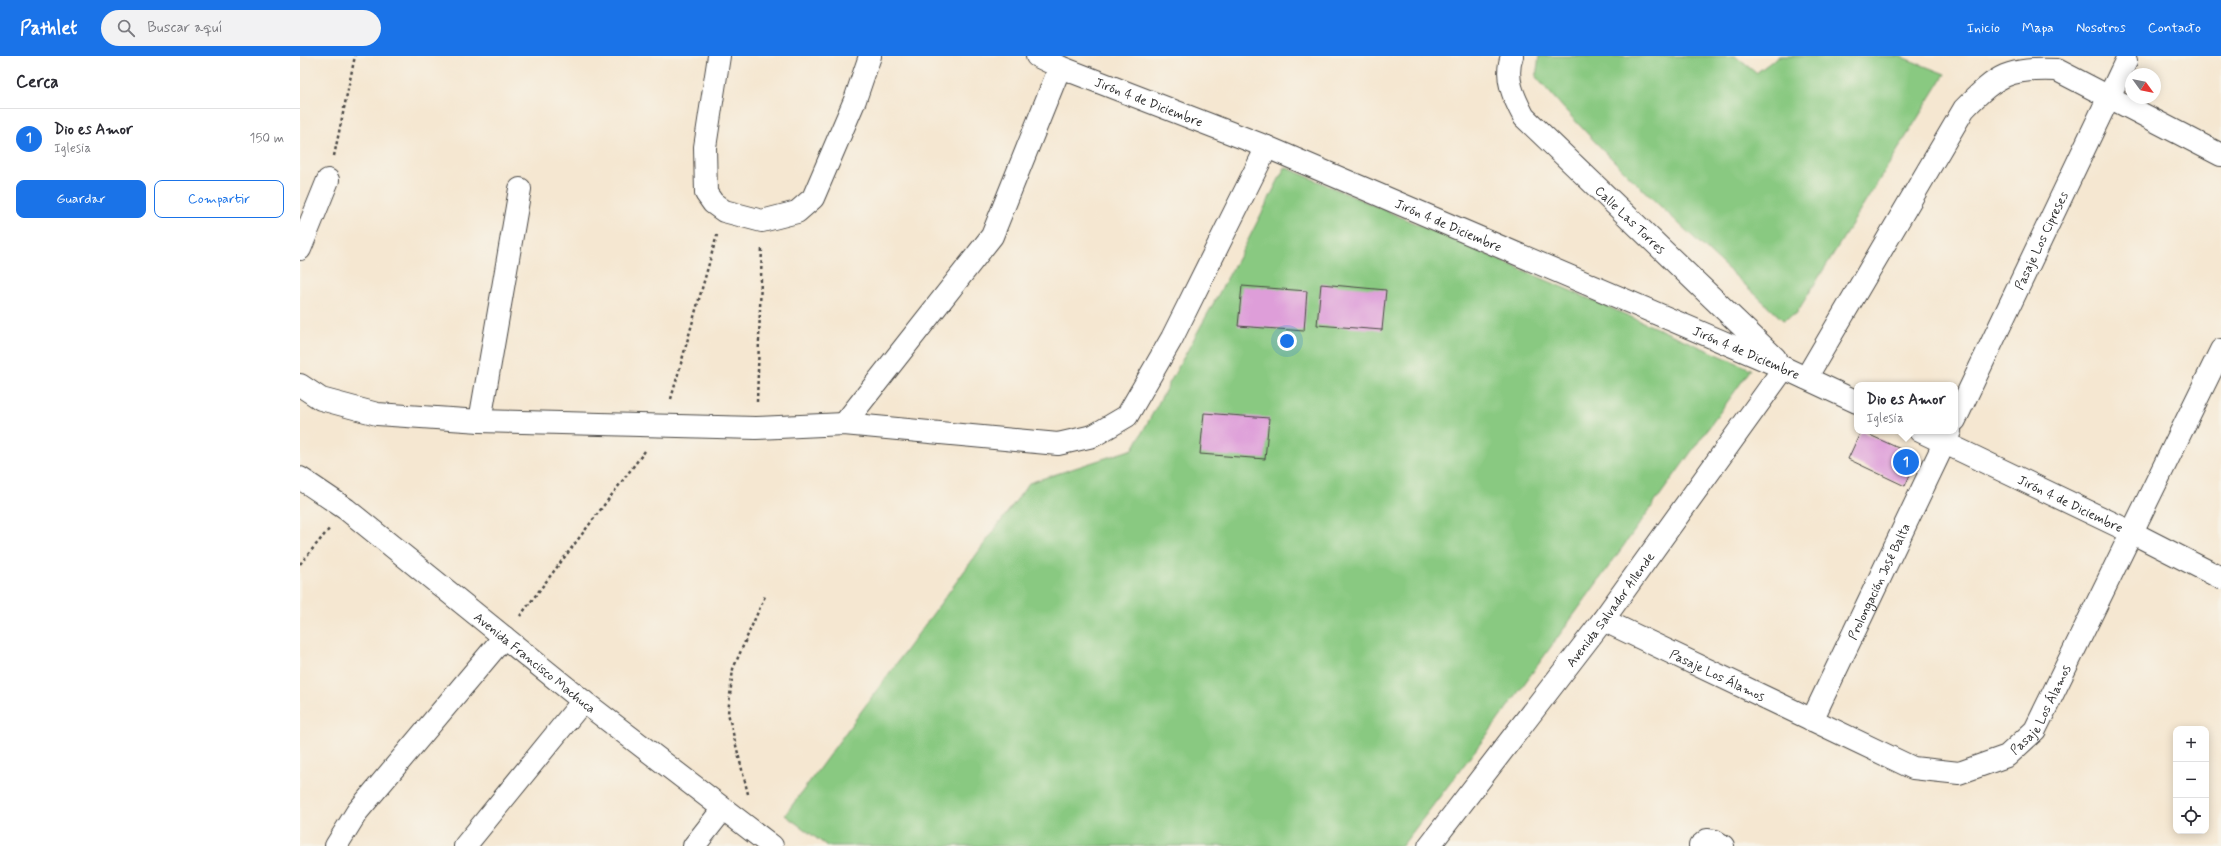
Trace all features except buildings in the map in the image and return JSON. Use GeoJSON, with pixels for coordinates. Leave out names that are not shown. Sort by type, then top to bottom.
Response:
{"type":"FeatureCollection","features":[{"type":"Feature","properties":{"kind":"street"},"geometry":{"type":"LineString","coordinates":[[719,56],[705,147],[706,193],[713,203],[724,211],[762,221],[797,212],[813,198],[855,100],[870,56]]}},
{"type":"Feature","properties":{"kind":"street","name":"Jirón 4 de Diciembre"},"geometry":{"type":"LineString","coordinates":[[1037,56],[1060,67],[1267,147],[1784,368],[1854,401]]}},
{"type":"Feature","properties":{"kind":"street","name":"Calle Las Torres"},"geometry":{"type":"LineString","coordinates":[[1512,56],[1509,65],[1512,94],[1524,117],[1784,368]]}},
{"type":"Feature","properties":{"kind":"street","name":"Pasaje Los Cipreses"},"geometry":{"type":"LineString","coordinates":[[1958,414],[2126,61]]}},
{"type":"Feature","properties":{"kind":"street"},"geometry":{"type":"LineString","coordinates":[[844,424],[992,236],[1060,67]]}},
{"type":"Feature","properties":{"kind":"street"},"geometry":{"type":"LineString","coordinates":[[1806,378],[1964,109],[1987,85],[2009,73],[2029,69],[2057,70],[2221,154]]}},
{"type":"Feature","properties":{"kind":"street"},"geometry":{"type":"LineString","coordinates":[[300,386],[321,399],[376,414],[480,421],[756,428],[844,424],[1058,444],[1093,436],[1126,416],[1172,338],[1267,147]]}},
{"type":"Feature","properties":{"kind":"street"},"geometry":{"type":"LineString","coordinates":[[300,249],[328,180]]}},
{"type":"Feature","properties":{"kind":"street"},"geometry":{"type":"LineString","coordinates":[[480,421],[520,189]]}},
{"type":"Feature","properties":{"kind":"street","name":"Pasaje Los Álamos"},"geometry":{"type":"LineString","coordinates":[[1603,620],[1913,768],[1959,773],[2008,756],[2035,730],[2133,533],[2221,350]]}},
{"type":"Feature","properties":{"kind":"street","name":"Avenida Salvador Allende"},"geometry":{"type":"LineString","coordinates":[[1429,846],[1603,620],[1784,368]]}},
{"type":"Feature","properties":{"kind":"street","name":"Jirón 4 de Diciembre"},"geometry":{"type":"LineString","coordinates":[[1934,434],[1947,437],[2221,578]]}},
{"type":"Feature","properties":{"kind":"street","name":"Prolongación José Balta"},"geometry":{"type":"LineString","coordinates":[[1812,720],[1947,437]]}},
{"type":"Feature","properties":{"kind":"street","name":"Avenida Francisco Machuca"},"geometry":{"type":"LineString","coordinates":[[300,478],[346,509],[583,701],[772,846]]}},
{"type":"Feature","properties":{"kind":"street"},"geometry":{"type":"LineString","coordinates":[[336,846],[357,812],[504,637]]}},
{"type":"Feature","properties":{"kind":"street"},"geometry":{"type":"LineString","coordinates":[[465,846],[583,701]]}},
{"type":"Feature","properties":{"kind":"street"},"geometry":{"type":"LineString","coordinates":[[694,846],[723,809]]}},
{"type":"Feature","properties":{"kind":"street"},"geometry":{"type":"LineString","coordinates":[[1700,845],[1707,840],[1715,841],[1723,846]]}},
{"type":"Feature","properties":{"kind":"path"},"geometry":{"type":"LineString","coordinates":[[328,180],[355,56]]}},
{"type":"Feature","properties":{"kind":"path"},"geometry":{"type":"LineString","coordinates":[[756,428],[762,221]]}},
{"type":"Feature","properties":{"kind":"path"},"geometry":{"type":"LineString","coordinates":[[300,564],[346,509]]}},
{"type":"Feature","properties":{"kind":"path"},"geometry":{"type":"LineString","coordinates":[[748,795],[728,713],[733,669],[765,596]]}},
{"type":"Feature","properties":{"kind":"green space"},"geometry":{"type":"Polygon","coordinates":[[[1539,56],[1735,56],[1756,73],[1779,56],[1899,56],[1945,74],[1796,314],[1783,320],[1687,232],[1594,141],[1536,77],[1539,56]]]}},
{"type":"Feature","properties":{"kind":"green space"},"geometry":{"type":"Polygon","coordinates":[[[1285,167],[1751,369],[1496,723],[1402,846],[827,846],[785,815],[1029,483],[1133,449],[1245,246],[1285,167]]]}},
{"type":"Feature","properties":{"kind":"place","name":"Dio es Amor"},"geometry":{"type":"Point","coordinates":[1906,462]}}]}
